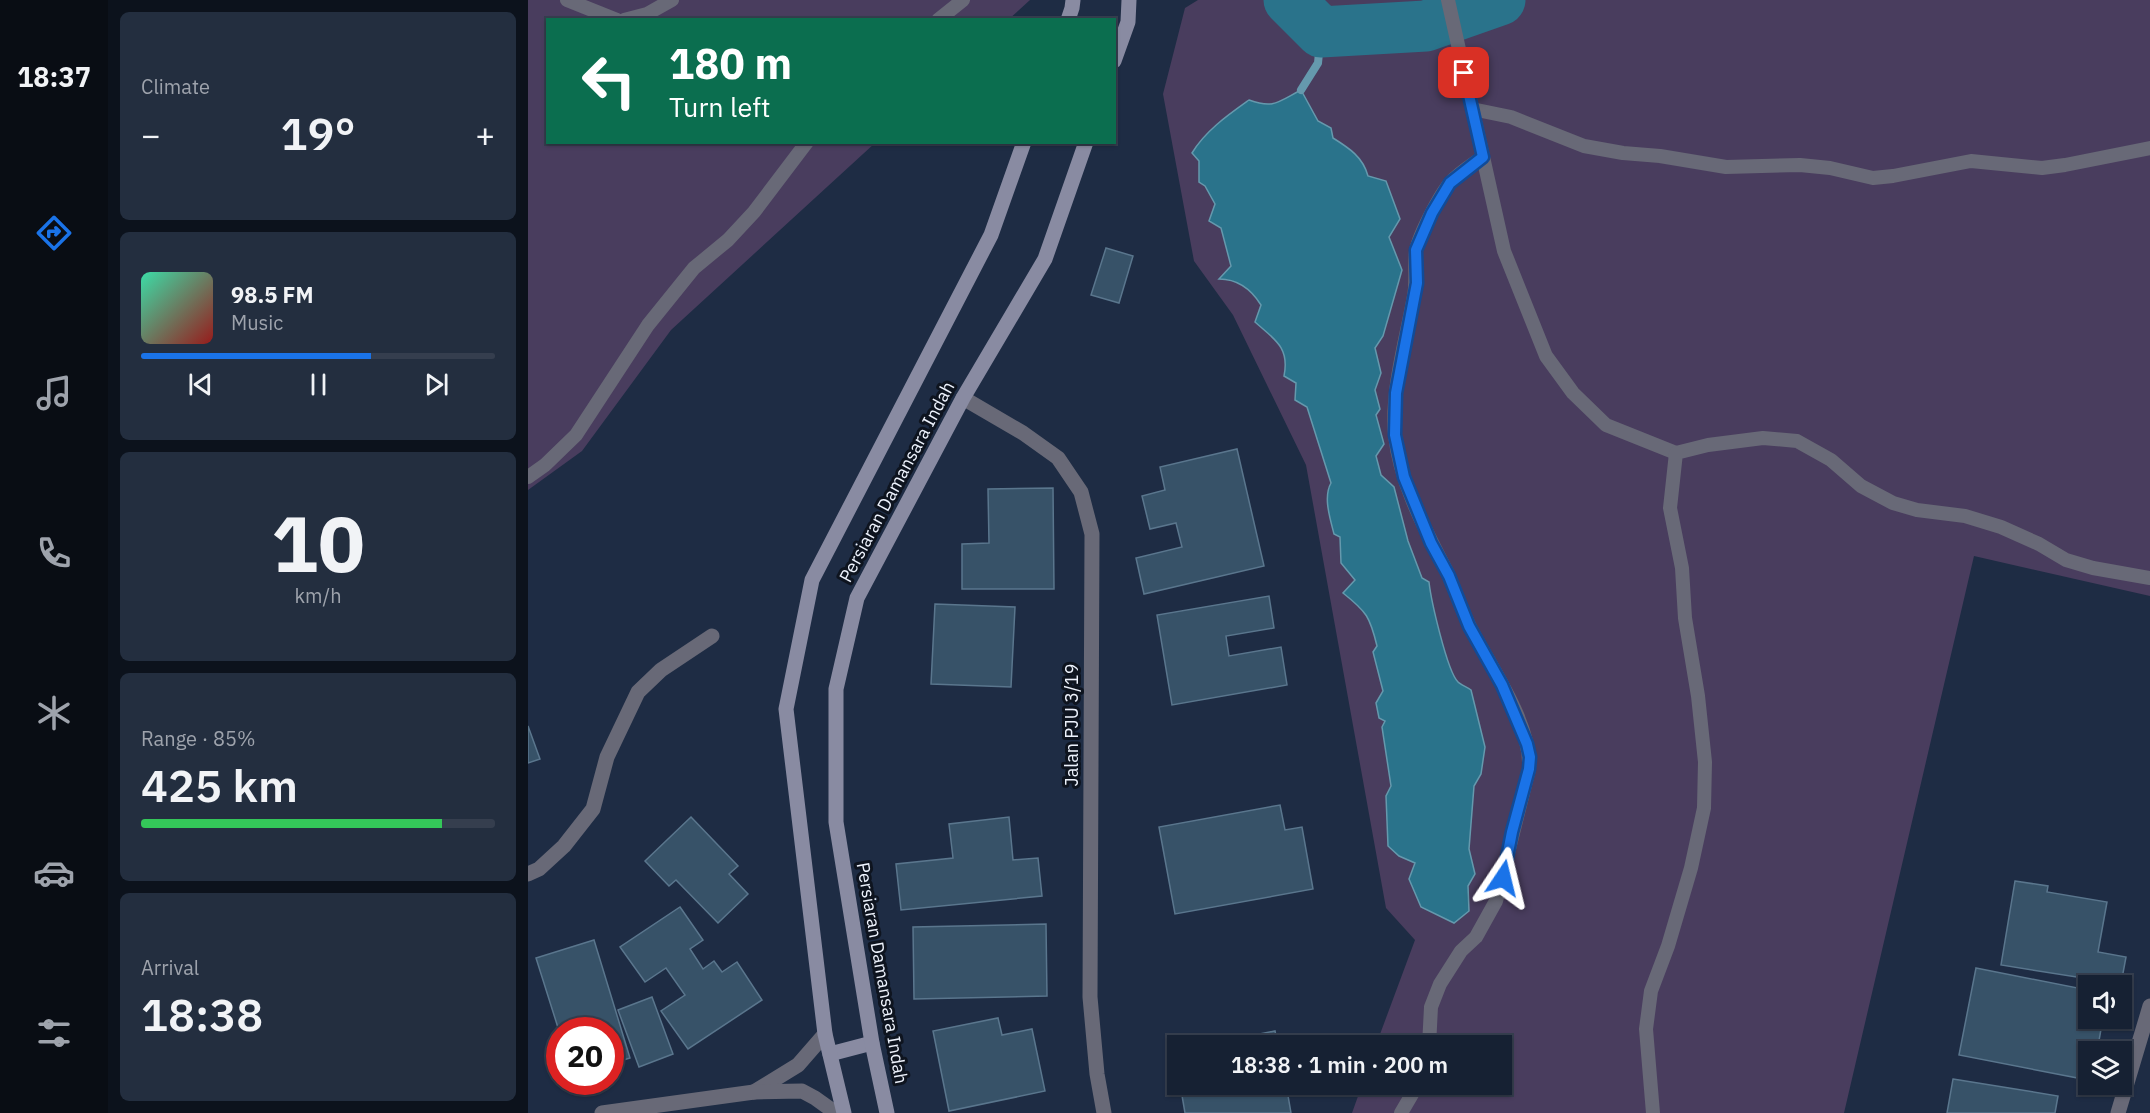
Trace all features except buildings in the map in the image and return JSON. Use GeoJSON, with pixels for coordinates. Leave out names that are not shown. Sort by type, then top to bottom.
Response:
{"type":"FeatureCollection","features":[{"type":"Feature","properties":{"kind":"main road"},"geometry":{"type":"LineString","coordinates":[[1116,55],[1128,22],[1129,0]]}},
{"type":"Feature","properties":{"kind":"main road","name":"Persiaran Damansara Indah"},"geometry":{"type":"LineString","coordinates":[[844,1113],[825,1034],[786,709],[812,580],[991,235],[1023,144]]}},
{"type":"Feature","properties":{"kind":"main road","name":"Persiaran Damansara Indah"},"geometry":{"type":"LineString","coordinates":[[887,1113],[872,1043],[837,822],[836,689],[857,598],[963,398],[1045,259],[1085,144]]}},
{"type":"Feature","properties":{"kind":"main road"},"geometry":{"type":"LineString","coordinates":[[830,1054],[872,1043]]}},
{"type":"Feature","properties":{"kind":"street","name":"Jalan PJU 3/19"},"geometry":{"type":"LineString","coordinates":[[963,398],[1023,433],[1058,458],[1081,492],[1092,534],[1090,997],[1097,1074],[1104,1113]]}},
{"type":"Feature","properties":{"kind":"street"},"geometry":{"type":"LineString","coordinates":[[528,874],[539,869],[564,846],[593,809],[607,757],[638,692],[661,670],[712,636]]}},
{"type":"Feature","properties":{"kind":"street"},"geometry":{"type":"LineString","coordinates":[[2123,1112],[2150,1006]]}},
{"type":"Feature","properties":{"kind":"street"},"geometry":{"type":"LineString","coordinates":[[754,1092],[798,1065],[825,1034]]}},
{"type":"Feature","properties":{"kind":"street"},"geometry":{"type":"LineString","coordinates":[[602,1113],[754,1092],[801,1091],[836,1113]]}},
{"type":"Feature","properties":{"kind":"lane"},"geometry":{"type":"LineString","coordinates":[[567,0],[612,18]]}},
{"type":"Feature","properties":{"kind":"lane"},"geometry":{"type":"LineString","coordinates":[[632,18],[647,14],[672,0]]}},
{"type":"Feature","properties":{"kind":"lane"},"geometry":{"type":"LineString","coordinates":[[941,18],[963,0]]}},
{"type":"Feature","properties":{"kind":"lane"},"geometry":{"type":"LineString","coordinates":[[1449,3],[1504,251],[1546,356],[1573,393],[1606,425],[1676,453],[1708,445],[1762,438],[1797,441],[1831,460],[1861,486],[1893,503],[1917,510],[1965,516],[2001,527],[2039,544],[2066,560],[2093,568],[2150,578]]}},
{"type":"Feature","properties":{"kind":"lane"},"geometry":{"type":"LineString","coordinates":[[1472,109],[1511,117],[1584,146],[1623,153],[1660,156],[1726,167],[1800,165],[1830,168],[1874,178],[1971,161],[2042,168],[2150,148]]}},
{"type":"Feature","properties":{"kind":"lane"},"geometry":{"type":"LineString","coordinates":[[528,477],[545,465],[576,435],[648,325],[694,268],[728,240],[754,212],[805,144]]}},
{"type":"Feature","properties":{"kind":"lane"},"geometry":{"type":"LineString","coordinates":[[1430,1035],[1431,1007],[1440,984],[1461,951],[1476,937],[1496,901],[1530,757],[1521,726],[1502,685],[1469,626],[1449,576],[1431,543],[1404,477],[1395,435],[1396,393],[1417,283],[1416,250],[1432,213],[1450,183],[1483,157]]}},
{"type":"Feature","properties":{"kind":"lane"},"geometry":{"type":"LineString","coordinates":[[1653,1113],[1646,1029],[1651,991],[1668,946],[1691,868],[1704,808],[1705,762],[1698,696],[1685,618],[1682,568],[1670,508],[1676,453]]}},
{"type":"Feature","properties":{"kind":"lane"},"geometry":{"type":"LineString","coordinates":[[1401,1113],[1412,1095]]}},
{"type":"Feature","properties":{"kind":"shaded area"},"geometry":{"type":"Polygon","coordinates":[[[528,0],[1030,0],[1010,18],[546,18],[546,144],[874,144],[671,330],[582,451],[528,490],[528,0]]]}},
{"type":"Feature","properties":{"kind":"shaded area"},"geometry":{"type":"Polygon","coordinates":[[[1198,0],[2150,0],[2150,596],[1974,556],[1844,1113],[1352,1113],[1358,1095],[1512,1095],[1512,1035],[1380,1035],[1415,940],[1386,908],[1306,465],[1233,315],[1194,261],[1163,94],[1185,8],[1198,0]]]}},
{"type":"Feature","properties":{"kind":"water"},"geometry":{"type":"Polygon","coordinates":[[[1301,90],[1318,121],[1331,128],[1333,138],[1359,158],[1368,176],[1386,181],[1400,219],[1389,237],[1402,270],[1383,336],[1375,348],[1381,373],[1375,390],[1380,409],[1376,415],[1384,444],[1376,456],[1381,475],[1394,487],[1408,541],[1422,578],[1429,582],[1436,619],[1449,664],[1458,682],[1471,690],[1485,747],[1481,774],[1474,786],[1469,849],[1475,874],[1468,886],[1469,911],[1454,923],[1421,907],[1409,879],[1415,863],[1399,856],[1388,846],[1386,796],[1391,786],[1382,727],[1385,721],[1379,718],[1376,703],[1383,691],[1373,652],[1377,646],[1375,636],[1366,616],[1343,593],[1355,580],[1341,563],[1340,537],[1334,534],[1328,508],[1331,483],[1307,407],[1295,400],[1296,383],[1284,376],[1285,358],[1279,344],[1255,322],[1261,305],[1243,286],[1226,279],[1219,279],[1231,266],[1221,228],[1209,221],[1215,204],[1205,186],[1199,182],[1199,161],[1192,153],[1210,131],[1249,100],[1264,104],[1276,103],[1301,90]]]}},
{"type":"Feature","properties":{"kind":"waterway"},"geometry":{"type":"LineString","coordinates":[[1289,0],[1321,32],[1426,26],[1500,0]]}},
{"type":"Feature","properties":{"kind":"waterway"},"geometry":{"type":"LineString","coordinates":[[1301,90],[1318,63],[1321,32]]}},
{"type":"Feature","properties":{"kind":"route"},"geometry":{"type":"LineString","coordinates":[[1464,73],[1483,157],[1450,183],[1432,213],[1416,250],[1417,283],[1396,393],[1395,435],[1404,477],[1431,543],[1449,576],[1469,626],[1502,685],[1525,735],[1530,757],[1529,769],[1512,832],[1503,878]]}}]}
